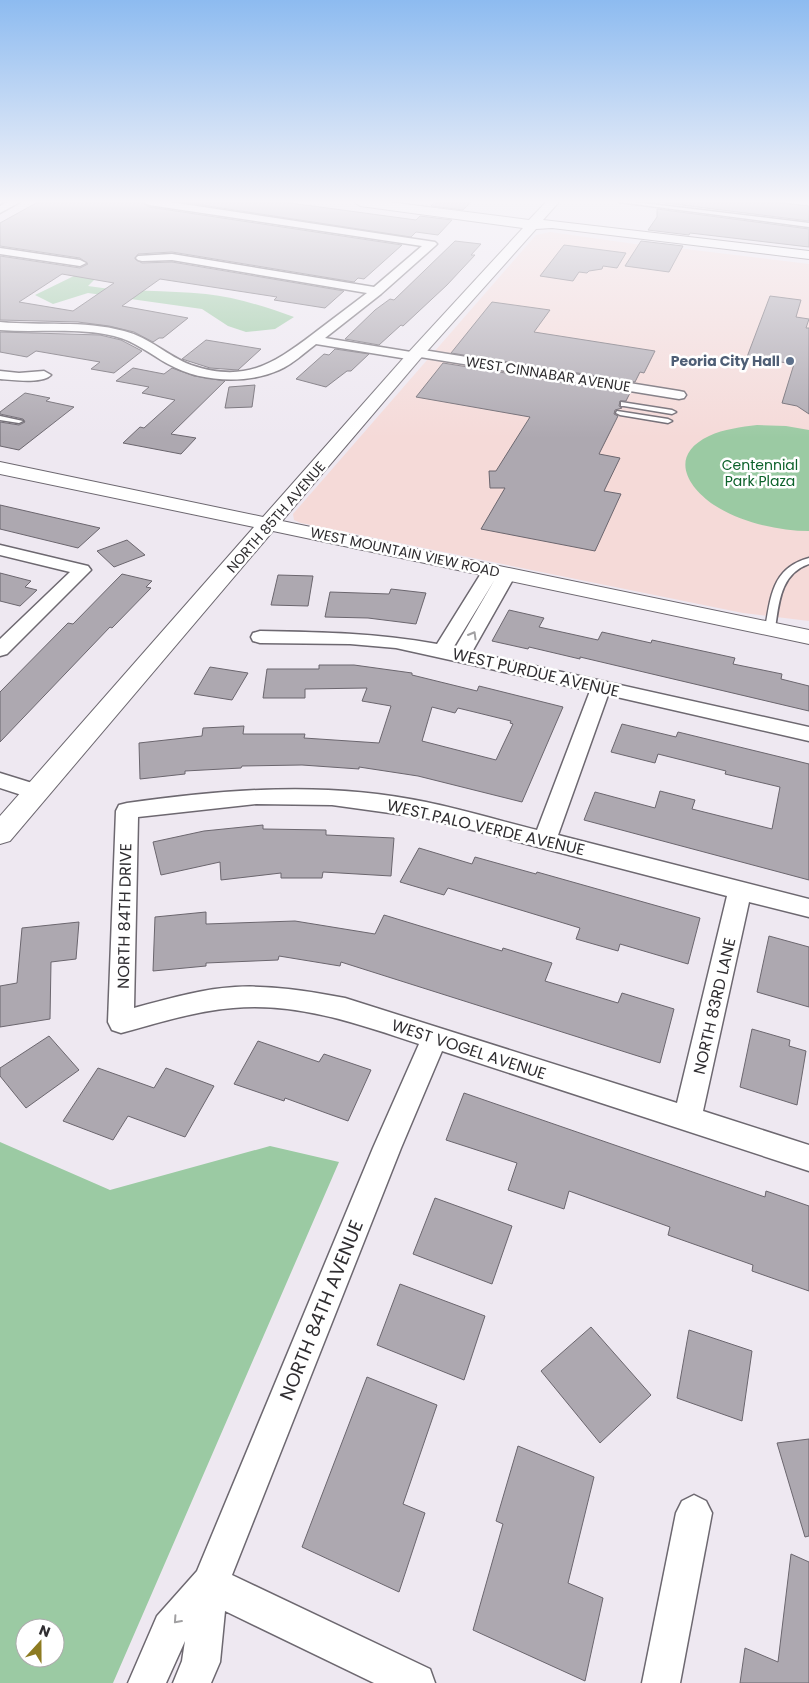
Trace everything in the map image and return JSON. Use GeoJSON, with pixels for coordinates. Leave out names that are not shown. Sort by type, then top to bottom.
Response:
{"type":"FeatureCollection","features":[{"type":"Feature","properties":{"kind":"street"},"geometry":{"type":"LineString","coordinates":[[314,281],[377,291]]}},
{"type":"Feature","properties":{"kind":"street"},"geometry":{"type":"LineString","coordinates":[[0,326],[102,329],[134,338],[172,360],[191,368],[218,374],[248,376],[273,369],[315,340],[389,281]]}},
{"type":"Feature","properties":{"kind":"street","name":"NORTH 85TH AVENUE"},"geometry":{"type":"LineString","coordinates":[[0,834],[271,524],[415,355],[483,281]]}},
{"type":"Feature","properties":{"kind":"street","name":"WEST CINNABAR AVENUE"},"geometry":{"type":"LineString","coordinates":[[315,340],[680,395]]}},
{"type":"Feature","properties":{"kind":"street"},"geometry":{"type":"LineString","coordinates":[[0,375],[19,377],[44,375]]}},
{"type":"Feature","properties":{"kind":"street","name":"WEST MOUNTAIN VIEW ROAD"},"geometry":{"type":"LineString","coordinates":[[0,468],[809,637]]}},
{"type":"Feature","properties":{"kind":"street"},"geometry":{"type":"LineString","coordinates":[[0,550],[82,570],[0,650]]}},
{"type":"Feature","properties":{"kind":"street"},"geometry":{"type":"LineString","coordinates":[[451,653],[499,573]]}},
{"type":"Feature","properties":{"kind":"street","name":"WEST PURDUE AVENUE"},"geometry":{"type":"LineString","coordinates":[[260,637],[350,638],[396,642],[809,734]]}},
{"type":"Feature","properties":{"kind":"street"},"geometry":{"type":"LineString","coordinates":[[545,840],[601,687]]}},
{"type":"Feature","properties":{"kind":"street"},"geometry":{"type":"LineString","coordinates":[[0,780],[37,792]]}},
{"type":"Feature","properties":{"kind":"street","name":"WEST PALO VERDE AVENUE"},"geometry":{"type":"LineString","coordinates":[[126,811],[202,801],[275,796],[364,799],[426,810],[809,908]]}},
{"type":"Feature","properties":{"kind":"street","name":"NORTH 84TH DRIVE"},"geometry":{"type":"LineString","coordinates":[[121,1022],[126,811]]}},
{"type":"Feature","properties":{"kind":"street","name":"NORTH 83RD LANE"},"geometry":{"type":"LineString","coordinates":[[687,1120],[740,891]]}},
{"type":"Feature","properties":{"kind":"street","name":"WEST VOGEL AVENUE"},"geometry":{"type":"LineString","coordinates":[[121,1022],[220,999],[265,998],[298,1000],[346,1009],[809,1158]]}},
{"type":"Feature","properties":{"kind":"street","name":"NORTH 84TH AVENUE"},"geometry":{"type":"LineString","coordinates":[[192,1683],[201,1662],[210,1584],[387,1148],[435,1037]]}},
{"type":"Feature","properties":{"kind":"street"},"geometry":{"type":"LineString","coordinates":[[661,1683],[694,1512]]}},
{"type":"Feature","properties":{"kind":"street"},"geometry":{"type":"LineString","coordinates":[[210,1584],[416,1683]]}},
{"type":"Feature","properties":{"kind":"street","name":"NORTH 84TH AVENUE"},"geometry":{"type":"LineString","coordinates":[[147,1683],[170,1629],[210,1584]]}},
{"type":"Feature","properties":{"kind":"lane"},"geometry":{"type":"LineString","coordinates":[[624,404],[672,412]]}},
{"type":"Feature","properties":{"kind":"lane"},"geometry":{"type":"LineString","coordinates":[[620,413],[668,421]]}},
{"type":"Feature","properties":{"kind":"lane"},"geometry":{"type":"LineString","coordinates":[[0,418],[19,421]]}},
{"type":"Feature","properties":{"kind":"lane"},"geometry":{"type":"LineString","coordinates":[[770,629],[779,584],[784,574],[807,563]]}},
{"type":"Feature","properties":{"kind":"shaded area"},"geometry":{"type":"Polygon","coordinates":[[[496,281],[809,281],[809,621],[743,613],[301,523],[294,520],[293,514],[496,281]]]}},
{"type":"Feature","properties":{"kind":"green space"},"geometry":{"type":"Polygon","coordinates":[[[65,281],[93,281],[88,286],[217,295],[251,303],[294,317],[275,329],[246,332],[228,326],[202,309],[88,293],[53,304],[35,295],[65,281]]]}},
{"type":"Feature","properties":{"kind":"green space","name":"Centennial Park Plaza"},"geometry":{"type":"Polygon","coordinates":[[[757,425],[786,426],[809,430],[809,531],[772,527],[735,516],[714,505],[704,497],[690,480],[686,471],[686,461],[689,452],[697,444],[709,436],[721,432],[757,425]]]}},
{"type":"Feature","properties":{"kind":"green space"},"geometry":{"type":"Polygon","coordinates":[[[0,1142],[110,1190],[270,1146],[339,1162],[113,1683],[0,1683],[0,1142]]]}},
{"type":"Feature","properties":{"kind":"building"},"geometry":{"type":"Polygon","coordinates":[[[0,281],[52,281],[19,302],[73,311],[114,283],[100,281],[158,281],[122,306],[188,318],[163,338],[153,342],[134,332],[109,326],[78,322],[0,320],[0,281]]]}},
{"type":"Feature","properties":{"kind":"building"},"geometry":{"type":"Polygon","coordinates":[[[170,281],[282,281],[344,291],[325,308],[274,300],[277,297],[170,281]]]}},
{"type":"Feature","properties":{"kind":"building"},"geometry":{"type":"Polygon","coordinates":[[[414,281],[451,281],[403,326],[401,325],[379,345],[345,339],[375,310],[390,299],[394,300],[414,281]]]}},
{"type":"Feature","properties":{"kind":"building"},"geometry":{"type":"Polygon","coordinates":[[[770,296],[801,300],[796,317],[809,319],[806,328],[809,328],[809,414],[797,406],[782,403],[794,364],[747,357],[770,296]]]}},
{"type":"Feature","properties":{"kind":"building"},"geometry":{"type":"Polygon","coordinates":[[[492,302],[550,310],[534,332],[655,351],[644,373],[640,372],[635,382],[451,353],[492,302]]]}},
{"type":"Feature","properties":{"kind":"building"},"geometry":{"type":"Polygon","coordinates":[[[0,332],[100,335],[121,340],[142,351],[114,373],[91,369],[100,362],[36,351],[27,357],[0,352],[0,332]]]}},
{"type":"Feature","properties":{"kind":"building"},"geometry":{"type":"Polygon","coordinates":[[[206,340],[261,349],[238,370],[210,368],[182,359],[206,340]]]}},
{"type":"Feature","properties":{"kind":"building"},"geometry":{"type":"Polygon","coordinates":[[[335,349],[369,354],[351,371],[347,371],[326,387],[296,379],[324,354],[329,355],[335,349]]]}},
{"type":"Feature","properties":{"kind":"building"},"geometry":{"type":"Polygon","coordinates":[[[443,363],[630,393],[626,401],[620,401],[619,406],[622,408],[615,410],[614,414],[618,416],[599,454],[620,458],[604,491],[621,494],[595,551],[481,529],[505,488],[490,488],[489,471],[496,471],[530,417],[416,397],[443,363]]]}},
{"type":"Feature","properties":{"kind":"building"},"geometry":{"type":"Polygon","coordinates":[[[133,368],[164,374],[172,368],[194,376],[225,381],[171,434],[196,438],[181,454],[123,443],[140,427],[144,428],[175,400],[142,393],[149,387],[116,381],[133,368]]]}},
{"type":"Feature","properties":{"kind":"building"},"geometry":{"type":"Polygon","coordinates":[[[255,385],[252,407],[225,408],[229,387],[255,385]]]}},
{"type":"Feature","properties":{"kind":"building"},"geometry":{"type":"Polygon","coordinates":[[[25,393],[50,398],[46,401],[74,407],[19,450],[0,446],[0,422],[19,425],[25,422],[23,419],[0,414],[0,412],[25,393]]]}},
{"type":"Feature","properties":{"kind":"building"},"geometry":{"type":"Polygon","coordinates":[[[0,505],[100,528],[78,548],[0,529],[0,505]]]}},
{"type":"Feature","properties":{"kind":"building"},"geometry":{"type":"Polygon","coordinates":[[[127,540],[145,555],[114,567],[97,551],[127,540]]]}},
{"type":"Feature","properties":{"kind":"building"},"geometry":{"type":"Polygon","coordinates":[[[0,573],[31,581],[25,587],[37,590],[20,606],[0,601],[0,573]]]}},
{"type":"Feature","properties":{"kind":"building"},"geometry":{"type":"Polygon","coordinates":[[[122,574],[152,581],[146,587],[151,588],[112,628],[110,627],[0,742],[0,692],[68,623],[73,624],[122,574]]]}},
{"type":"Feature","properties":{"kind":"building"},"geometry":{"type":"Polygon","coordinates":[[[278,575],[313,576],[308,606],[271,605],[278,575]]]}},
{"type":"Feature","properties":{"kind":"building"},"geometry":{"type":"Polygon","coordinates":[[[391,589],[426,593],[416,624],[368,618],[325,617],[330,592],[389,594],[391,589]]]}},
{"type":"Feature","properties":{"kind":"building"},"geometry":{"type":"Polygon","coordinates":[[[509,610],[544,618],[539,627],[598,640],[602,632],[651,643],[652,640],[735,658],[733,664],[782,674],[781,679],[809,686],[809,711],[580,657],[580,659],[529,647],[528,649],[492,641],[509,610]]]}},
{"type":"Feature","properties":{"kind":"building"},"geometry":{"type":"Polygon","coordinates":[[[319,665],[354,665],[412,673],[412,675],[477,691],[479,686],[563,707],[522,802],[418,776],[359,767],[359,769],[302,765],[242,766],[241,768],[185,771],[185,774],[140,779],[139,743],[202,736],[203,728],[244,726],[243,734],[305,734],[304,738],[379,743],[391,706],[362,701],[367,688],[305,689],[305,698],[263,698],[267,669],[319,669],[319,665]],[[432,707],[422,741],[496,760],[513,724],[510,723],[511,721],[458,708],[455,713],[432,707]]]}},
{"type":"Feature","properties":{"kind":"building"},"geometry":{"type":"Polygon","coordinates":[[[210,667],[248,673],[232,700],[194,694],[210,667]]]}},
{"type":"Feature","properties":{"kind":"building"},"geometry":{"type":"Polygon","coordinates":[[[622,724],[676,737],[678,732],[809,764],[809,880],[584,820],[595,792],[655,808],[660,791],[695,800],[692,809],[772,829],[780,787],[725,774],[726,771],[658,754],[655,763],[611,752],[622,724]]]}},
{"type":"Feature","properties":{"kind":"building"},"geometry":{"type":"Polygon","coordinates":[[[263,825],[263,829],[326,830],[326,835],[394,838],[391,876],[323,872],[322,878],[281,878],[281,873],[221,880],[220,862],[161,875],[153,842],[204,831],[263,825]]]}},
{"type":"Feature","properties":{"kind":"building"},"geometry":{"type":"Polygon","coordinates":[[[419,848],[472,864],[475,857],[536,874],[537,872],[700,918],[688,964],[620,944],[618,951],[576,939],[580,928],[448,888],[444,895],[400,882],[419,848]]]}},
{"type":"Feature","properties":{"kind":"building"},"geometry":{"type":"Polygon","coordinates":[[[206,912],[206,924],[295,921],[375,934],[384,915],[502,951],[503,948],[552,963],[545,981],[618,1003],[622,993],[674,1009],[660,1063],[341,962],[340,966],[279,956],[278,960],[206,963],[206,966],[153,971],[155,917],[206,912]]]}},
{"type":"Feature","properties":{"kind":"building"},"geometry":{"type":"Polygon","coordinates":[[[79,922],[76,959],[51,962],[50,1019],[0,1027],[0,986],[17,983],[22,928],[79,922]]]}},
{"type":"Feature","properties":{"kind":"building"},"geometry":{"type":"Polygon","coordinates":[[[769,936],[809,947],[809,1007],[757,992],[769,936]]]}},
{"type":"Feature","properties":{"kind":"building"},"geometry":{"type":"Polygon","coordinates":[[[752,1029],[790,1040],[789,1046],[806,1051],[797,1105],[740,1087],[752,1029]]]}},
{"type":"Feature","properties":{"kind":"building"},"geometry":{"type":"Polygon","coordinates":[[[49,1036],[79,1070],[26,1108],[0,1076],[0,1068],[49,1036]]]}},
{"type":"Feature","properties":{"kind":"building"},"geometry":{"type":"Polygon","coordinates":[[[258,1041],[319,1062],[324,1054],[371,1070],[348,1121],[285,1098],[284,1101],[234,1084],[258,1041]]]}},
{"type":"Feature","properties":{"kind":"building"},"geometry":{"type":"Polygon","coordinates":[[[98,1068],[154,1088],[166,1068],[214,1086],[185,1137],[128,1116],[113,1140],[63,1121],[98,1068]]]}},
{"type":"Feature","properties":{"kind":"building"},"geometry":{"type":"Polygon","coordinates":[[[464,1093],[765,1197],[766,1191],[809,1206],[809,1291],[752,1271],[753,1265],[668,1235],[670,1227],[569,1191],[564,1209],[508,1190],[517,1163],[446,1140],[464,1093]]]}},
{"type":"Feature","properties":{"kind":"building"},"geometry":{"type":"Polygon","coordinates":[[[435,1198],[512,1226],[492,1284],[413,1254],[435,1198]]]}},
{"type":"Feature","properties":{"kind":"building"},"geometry":{"type":"Polygon","coordinates":[[[400,1284],[485,1316],[464,1380],[377,1345],[400,1284]]]}},
{"type":"Feature","properties":{"kind":"building"},"geometry":{"type":"Polygon","coordinates":[[[591,1327],[651,1395],[600,1443],[541,1371],[591,1327]]]}},
{"type":"Feature","properties":{"kind":"building"},"geometry":{"type":"Polygon","coordinates":[[[689,1330],[752,1351],[742,1421],[677,1398],[689,1330]]]}},
{"type":"Feature","properties":{"kind":"building"},"geometry":{"type":"Polygon","coordinates":[[[367,1377],[437,1405],[403,1504],[425,1513],[399,1592],[302,1547],[367,1377]]]}},
{"type":"Feature","properties":{"kind":"building"},"geometry":{"type":"Polygon","coordinates":[[[809,1439],[809,1536],[805,1537],[777,1443],[809,1439]]]}},
{"type":"Feature","properties":{"kind":"building"},"geometry":{"type":"Polygon","coordinates":[[[518,1446],[594,1477],[568,1583],[603,1598],[585,1681],[473,1630],[503,1524],[496,1521],[518,1446]]]}},
{"type":"Feature","properties":{"kind":"building"},"geometry":{"type":"Polygon","coordinates":[[[791,1554],[809,1562],[809,1683],[740,1683],[745,1648],[778,1662],[791,1554]]]}},
{"type":"Feature","properties":{"kind":"place","name":"Peoria City Hall"},"geometry":{"type":"Point","coordinates":[790,361]}}]}
